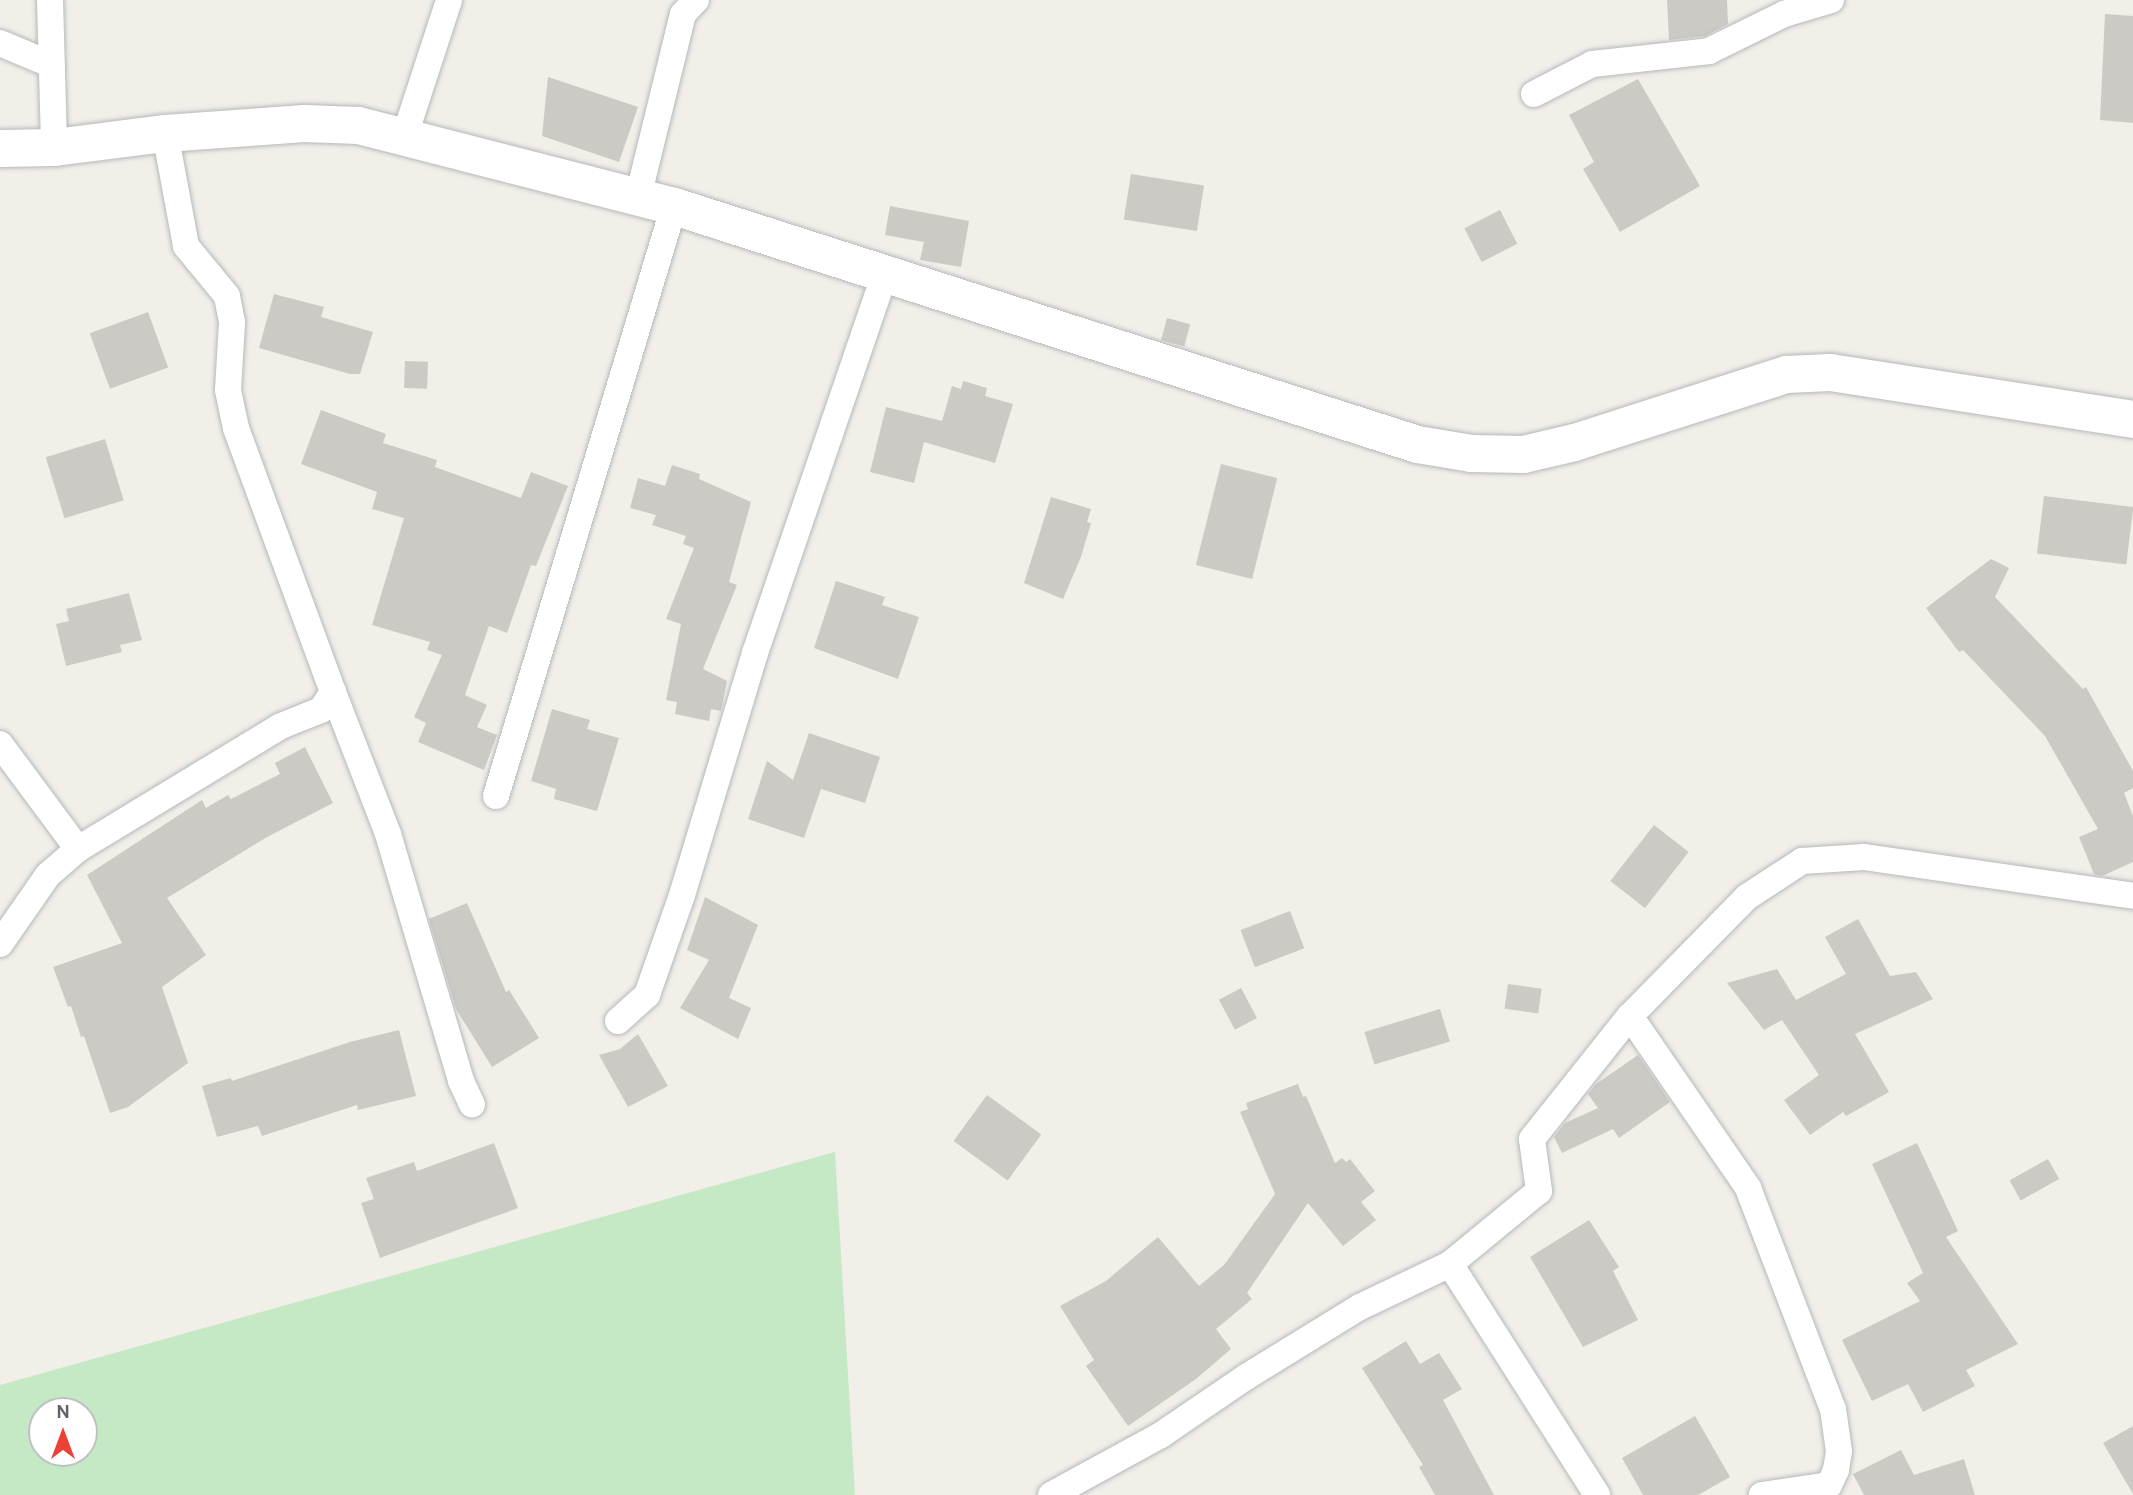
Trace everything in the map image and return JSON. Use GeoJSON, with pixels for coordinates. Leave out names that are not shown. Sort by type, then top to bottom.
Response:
{"type":"FeatureCollection","features":[{"type":"Feature","properties":{"kind":"street"},"geometry":{"type":"LineString","coordinates":[[50,0],[54,147]]}},
{"type":"Feature","properties":{"kind":"street"},"geometry":{"type":"LineString","coordinates":[[404,138],[449,0]]}},
{"type":"Feature","properties":{"kind":"street"},"geometry":{"type":"LineString","coordinates":[[638,197],[683,14],[696,0]]}},
{"type":"Feature","properties":{"kind":"street"},"geometry":{"type":"LineString","coordinates":[[1534,94],[1592,64],[1709,51],[1784,14],[1831,0]]}},
{"type":"Feature","properties":{"kind":"street"},"geometry":{"type":"LineString","coordinates":[[0,43],[52,65]]}},
{"type":"Feature","properties":{"kind":"street"},"geometry":{"type":"LineString","coordinates":[[0,148],[54,147],[165,132],[304,123],[358,125],[674,206],[1417,444],[1471,453],[1523,454],[1574,442],[1786,374],[1830,372],[2133,419]]}},
{"type":"Feature","properties":{"kind":"street"},"geometry":{"type":"LineString","coordinates":[[165,132],[186,246],[227,296],[232,321],[228,390],[236,428],[388,834],[461,1081],[472,1105]]}},
{"type":"Feature","properties":{"kind":"street"},"geometry":{"type":"LineString","coordinates":[[496,796],[674,206]]}},
{"type":"Feature","properties":{"kind":"street"},"geometry":{"type":"LineString","coordinates":[[618,1021],[647,995],[682,895],[755,653],[885,274]]}},
{"type":"Feature","properties":{"kind":"street"},"geometry":{"type":"LineString","coordinates":[[0,944],[48,875],[78,849],[281,726],[321,710],[333,692]]}},
{"type":"Feature","properties":{"kind":"street"},"geometry":{"type":"LineString","coordinates":[[0,744],[78,849]]}},
{"type":"Feature","properties":{"kind":"street"},"geometry":{"type":"LineString","coordinates":[[1051,1495],[1161,1434],[1246,1377],[1360,1307],[1450,1264],[1539,1191],[1532,1139],[1630,1016],[1747,897],[1802,861],[1864,857],[2133,896]]}},
{"type":"Feature","properties":{"kind":"street"},"geometry":{"type":"LineString","coordinates":[[1630,1016],[1748,1188],[1833,1409],[1839,1451],[1836,1470],[1829,1485],[1762,1495]]}},
{"type":"Feature","properties":{"kind":"street"},"geometry":{"type":"LineString","coordinates":[[1450,1264],[1597,1495]]}},
{"type":"Feature","properties":{"kind":"green space"},"geometry":{"type":"Polygon","coordinates":[[[835,1152],[855,1495],[0,1495],[0,1385],[835,1152]]]}},
{"type":"Feature","properties":{"kind":"building"},"geometry":{"type":"Polygon","coordinates":[[[1667,0],[1727,0],[1728,24],[1705,36],[1669,40],[1667,0]]]}},
{"type":"Feature","properties":{"kind":"building"},"geometry":{"type":"Polygon","coordinates":[[[2105,14],[2133,16],[2133,123],[2100,120],[2105,14]]]}},
{"type":"Feature","properties":{"kind":"building"},"geometry":{"type":"Polygon","coordinates":[[[548,77],[638,107],[619,162],[542,136],[548,77]]]}},
{"type":"Feature","properties":{"kind":"building"},"geometry":{"type":"Polygon","coordinates":[[[1638,79],[1700,186],[1620,232],[1583,169],[1594,162],[1569,115],[1638,79]]]}},
{"type":"Feature","properties":{"kind":"building"},"geometry":{"type":"Polygon","coordinates":[[[1131,174],[1204,186],[1197,231],[1124,219],[1131,174]]]}},
{"type":"Feature","properties":{"kind":"building"},"geometry":{"type":"Polygon","coordinates":[[[890,206],[969,221],[961,267],[920,260],[924,242],[885,235],[890,206]]]}},
{"type":"Feature","properties":{"kind":"building"},"geometry":{"type":"Polygon","coordinates":[[[1500,210],[1517,244],[1482,262],[1464,228],[1500,210]]]}},
{"type":"Feature","properties":{"kind":"building"},"geometry":{"type":"Polygon","coordinates":[[[274,294],[324,307],[321,317],[373,332],[360,374],[350,374],[259,348],[274,294]]]}},
{"type":"Feature","properties":{"kind":"building"},"geometry":{"type":"Polygon","coordinates":[[[148,312],[168,367],[110,389],[90,333],[148,312]]]}},
{"type":"Feature","properties":{"kind":"building"},"geometry":{"type":"Polygon","coordinates":[[[1167,318],[1190,324],[1184,346],[1161,340],[1167,318]]]}},
{"type":"Feature","properties":{"kind":"building"},"geometry":{"type":"Polygon","coordinates":[[[405,361],[428,362],[427,389],[404,388],[405,361]]]}},
{"type":"Feature","properties":{"kind":"building"},"geometry":{"type":"Polygon","coordinates":[[[963,381],[987,388],[985,396],[1013,404],[995,463],[924,442],[914,483],[870,472],[886,407],[942,421],[952,386],[961,389],[963,381]]]}},
{"type":"Feature","properties":{"kind":"building"},"geometry":{"type":"Polygon","coordinates":[[[321,410],[386,434],[383,443],[437,460],[435,467],[521,498],[531,472],[568,486],[536,566],[531,565],[507,633],[489,626],[465,695],[487,705],[477,727],[497,735],[484,770],[418,742],[426,723],[414,717],[442,655],[427,650],[430,642],[372,625],[404,518],[372,509],[377,492],[301,464],[321,410]]]}},
{"type":"Feature","properties":{"kind":"building"},"geometry":{"type":"Polygon","coordinates":[[[105,439],[124,500],[64,518],[46,457],[105,439]]]}},
{"type":"Feature","properties":{"kind":"building"},"geometry":{"type":"Polygon","coordinates":[[[1221,464],[1277,478],[1252,579],[1196,565],[1221,464]]]}},
{"type":"Feature","properties":{"kind":"building"},"geometry":{"type":"Polygon","coordinates":[[[672,465],[700,474],[699,479],[751,502],[729,582],[737,585],[703,669],[727,681],[721,711],[711,709],[709,721],[675,714],[677,702],[666,700],[681,624],[666,619],[694,548],[683,544],[686,536],[652,525],[656,515],[630,508],[638,478],[665,486],[672,465]]]}},
{"type":"Feature","properties":{"kind":"building"},"geometry":{"type":"Polygon","coordinates":[[[2044,496],[2133,507],[2126,565],[2037,554],[2044,496]]]}},
{"type":"Feature","properties":{"kind":"building"},"geometry":{"type":"Polygon","coordinates":[[[1051,497],[1091,509],[1087,522],[1091,523],[1081,557],[1063,599],[1024,583],[1051,497]]]}},
{"type":"Feature","properties":{"kind":"building"},"geometry":{"type":"Polygon","coordinates":[[[1991,559],[2009,568],[1995,597],[2083,689],[2086,687],[2133,771],[2133,788],[2124,793],[2133,816],[2133,862],[2102,876],[2094,874],[2079,837],[2098,829],[2045,736],[1963,650],[1959,652],[1926,608],[1991,559]]]}},
{"type":"Feature","properties":{"kind":"building"},"geometry":{"type":"Polygon","coordinates":[[[836,581],[885,597],[882,605],[919,617],[898,679],[814,648],[836,581]]]}},
{"type":"Feature","properties":{"kind":"building"},"geometry":{"type":"Polygon","coordinates":[[[129,593],[142,640],[120,645],[122,652],[66,666],[56,624],[69,621],[66,609],[129,593]]]}},
{"type":"Feature","properties":{"kind":"building"},"geometry":{"type":"Polygon","coordinates":[[[552,709],[590,720],[587,729],[619,738],[597,811],[554,799],[556,789],[531,781],[552,709]]]}},
{"type":"Feature","properties":{"kind":"building"},"geometry":{"type":"Polygon","coordinates":[[[809,733],[880,757],[865,803],[821,789],[804,838],[748,819],[767,761],[793,780],[809,733]]]}},
{"type":"Feature","properties":{"kind":"building"},"geometry":{"type":"Polygon","coordinates":[[[305,747],[333,803],[267,837],[167,898],[206,955],[162,987],[188,1063],[128,1107],[110,1113],[84,1036],[81,1037],[71,1006],[68,1007],[53,967],[122,943],[87,875],[202,800],[206,808],[228,795],[231,799],[280,774],[275,763],[305,747]]]}},
{"type":"Feature","properties":{"kind":"building"},"geometry":{"type":"Polygon","coordinates":[[[1654,825],[1689,852],[1645,908],[1610,881],[1654,825]]]}},
{"type":"Feature","properties":{"kind":"building"},"geometry":{"type":"Polygon","coordinates":[[[705,897],[758,925],[729,998],[751,1008],[738,1039],[680,1008],[709,960],[687,950],[705,897]]]}},
{"type":"Feature","properties":{"kind":"building"},"geometry":{"type":"Polygon","coordinates":[[[467,903],[506,992],[509,990],[539,1038],[492,1067],[456,1009],[429,919],[467,903]]]}},
{"type":"Feature","properties":{"kind":"building"},"geometry":{"type":"Polygon","coordinates":[[[1290,911],[1304,948],[1255,967],[1241,930],[1290,911]]]}},
{"type":"Feature","properties":{"kind":"building"},"geometry":{"type":"Polygon","coordinates":[[[1858,919],[1890,976],[1916,972],[1933,999],[1855,1034],[1889,1092],[1846,1116],[1843,1112],[1810,1135],[1784,1100],[1819,1075],[1782,1020],[1764,1030],[1727,983],[1777,969],[1796,1000],[1846,974],[1825,937],[1858,919]]]}},
{"type":"Feature","properties":{"kind":"building"},"geometry":{"type":"Polygon","coordinates":[[[1508,984],[1542,989],[1538,1013],[1505,1009],[1508,984]]]}},
{"type":"Feature","properties":{"kind":"building"},"geometry":{"type":"Polygon","coordinates":[[[1241,988],[1257,1018],[1235,1030],[1219,1000],[1241,988]]]}},
{"type":"Feature","properties":{"kind":"building"},"geometry":{"type":"Polygon","coordinates":[[[1440,1009],[1450,1042],[1374,1065],[1364,1032],[1440,1009]]]}},
{"type":"Feature","properties":{"kind":"building"},"geometry":{"type":"Polygon","coordinates":[[[399,1030],[416,1096],[358,1110],[357,1105],[262,1136],[258,1126],[217,1137],[202,1086],[231,1078],[232,1081],[350,1042],[399,1030]]]}},
{"type":"Feature","properties":{"kind":"building"},"geometry":{"type":"Polygon","coordinates":[[[638,1034],[668,1086],[628,1107],[599,1055],[620,1049],[638,1034]]]}},
{"type":"Feature","properties":{"kind":"building"},"geometry":{"type":"Polygon","coordinates":[[[1638,1055],[1670,1102],[1619,1138],[1613,1129],[1562,1153],[1554,1137],[1565,1123],[1598,1108],[1588,1094],[1596,1084],[1638,1055]]]}},
{"type":"Feature","properties":{"kind":"building"},"geometry":{"type":"Polygon","coordinates":[[[1298,1084],[1303,1097],[1306,1096],[1335,1163],[1342,1158],[1346,1162],[1350,1159],[1375,1191],[1361,1202],[1376,1220],[1343,1246],[1308,1203],[1247,1293],[1252,1299],[1216,1329],[1231,1349],[1196,1379],[1128,1426],[1086,1366],[1094,1360],[1060,1306],[1106,1281],[1158,1237],[1199,1286],[1224,1265],[1275,1194],[1240,1112],[1248,1109],[1246,1103],[1298,1084]]]}},
{"type":"Feature","properties":{"kind":"building"},"geometry":{"type":"Polygon","coordinates":[[[987,1095],[1041,1134],[1008,1180],[953,1141],[987,1095]]]}},
{"type":"Feature","properties":{"kind":"building"},"geometry":{"type":"Polygon","coordinates":[[[494,1143],[518,1208],[380,1258],[361,1203],[374,1199],[366,1178],[414,1162],[417,1171],[494,1143]]]}},
{"type":"Feature","properties":{"kind":"building"},"geometry":{"type":"Polygon","coordinates":[[[1917,1143],[1958,1231],[1946,1237],[2018,1344],[1966,1370],[1975,1386],[1923,1412],[1908,1384],[1872,1401],[1842,1340],[1920,1301],[1907,1283],[1923,1273],[1872,1164],[1917,1143]]]}},
{"type":"Feature","properties":{"kind":"building"},"geometry":{"type":"Polygon","coordinates":[[[2048,1159],[2059,1179],[2021,1200],[2010,1180],[2048,1159]]]}},
{"type":"Feature","properties":{"kind":"building"},"geometry":{"type":"Polygon","coordinates":[[[1589,1220],[1619,1267],[1613,1271],[1638,1320],[1583,1347],[1530,1257],[1589,1220]]]}},
{"type":"Feature","properties":{"kind":"building"},"geometry":{"type":"Polygon","coordinates":[[[1406,1341],[1420,1364],[1439,1353],[1462,1389],[1443,1400],[1494,1495],[1435,1495],[1419,1467],[1423,1465],[1362,1368],[1406,1341]]]}},
{"type":"Feature","properties":{"kind":"building"},"geometry":{"type":"Polygon","coordinates":[[[1695,1416],[1730,1477],[1698,1495],[1643,1495],[1622,1458],[1695,1416]]]}},
{"type":"Feature","properties":{"kind":"building"},"geometry":{"type":"Polygon","coordinates":[[[2133,1426],[2133,1494],[2103,1443],[2133,1426]]]}},
{"type":"Feature","properties":{"kind":"building"},"geometry":{"type":"Polygon","coordinates":[[[1901,1450],[1914,1475],[1964,1459],[1975,1495],[1864,1495],[1853,1474],[1901,1450]]]}}]}
